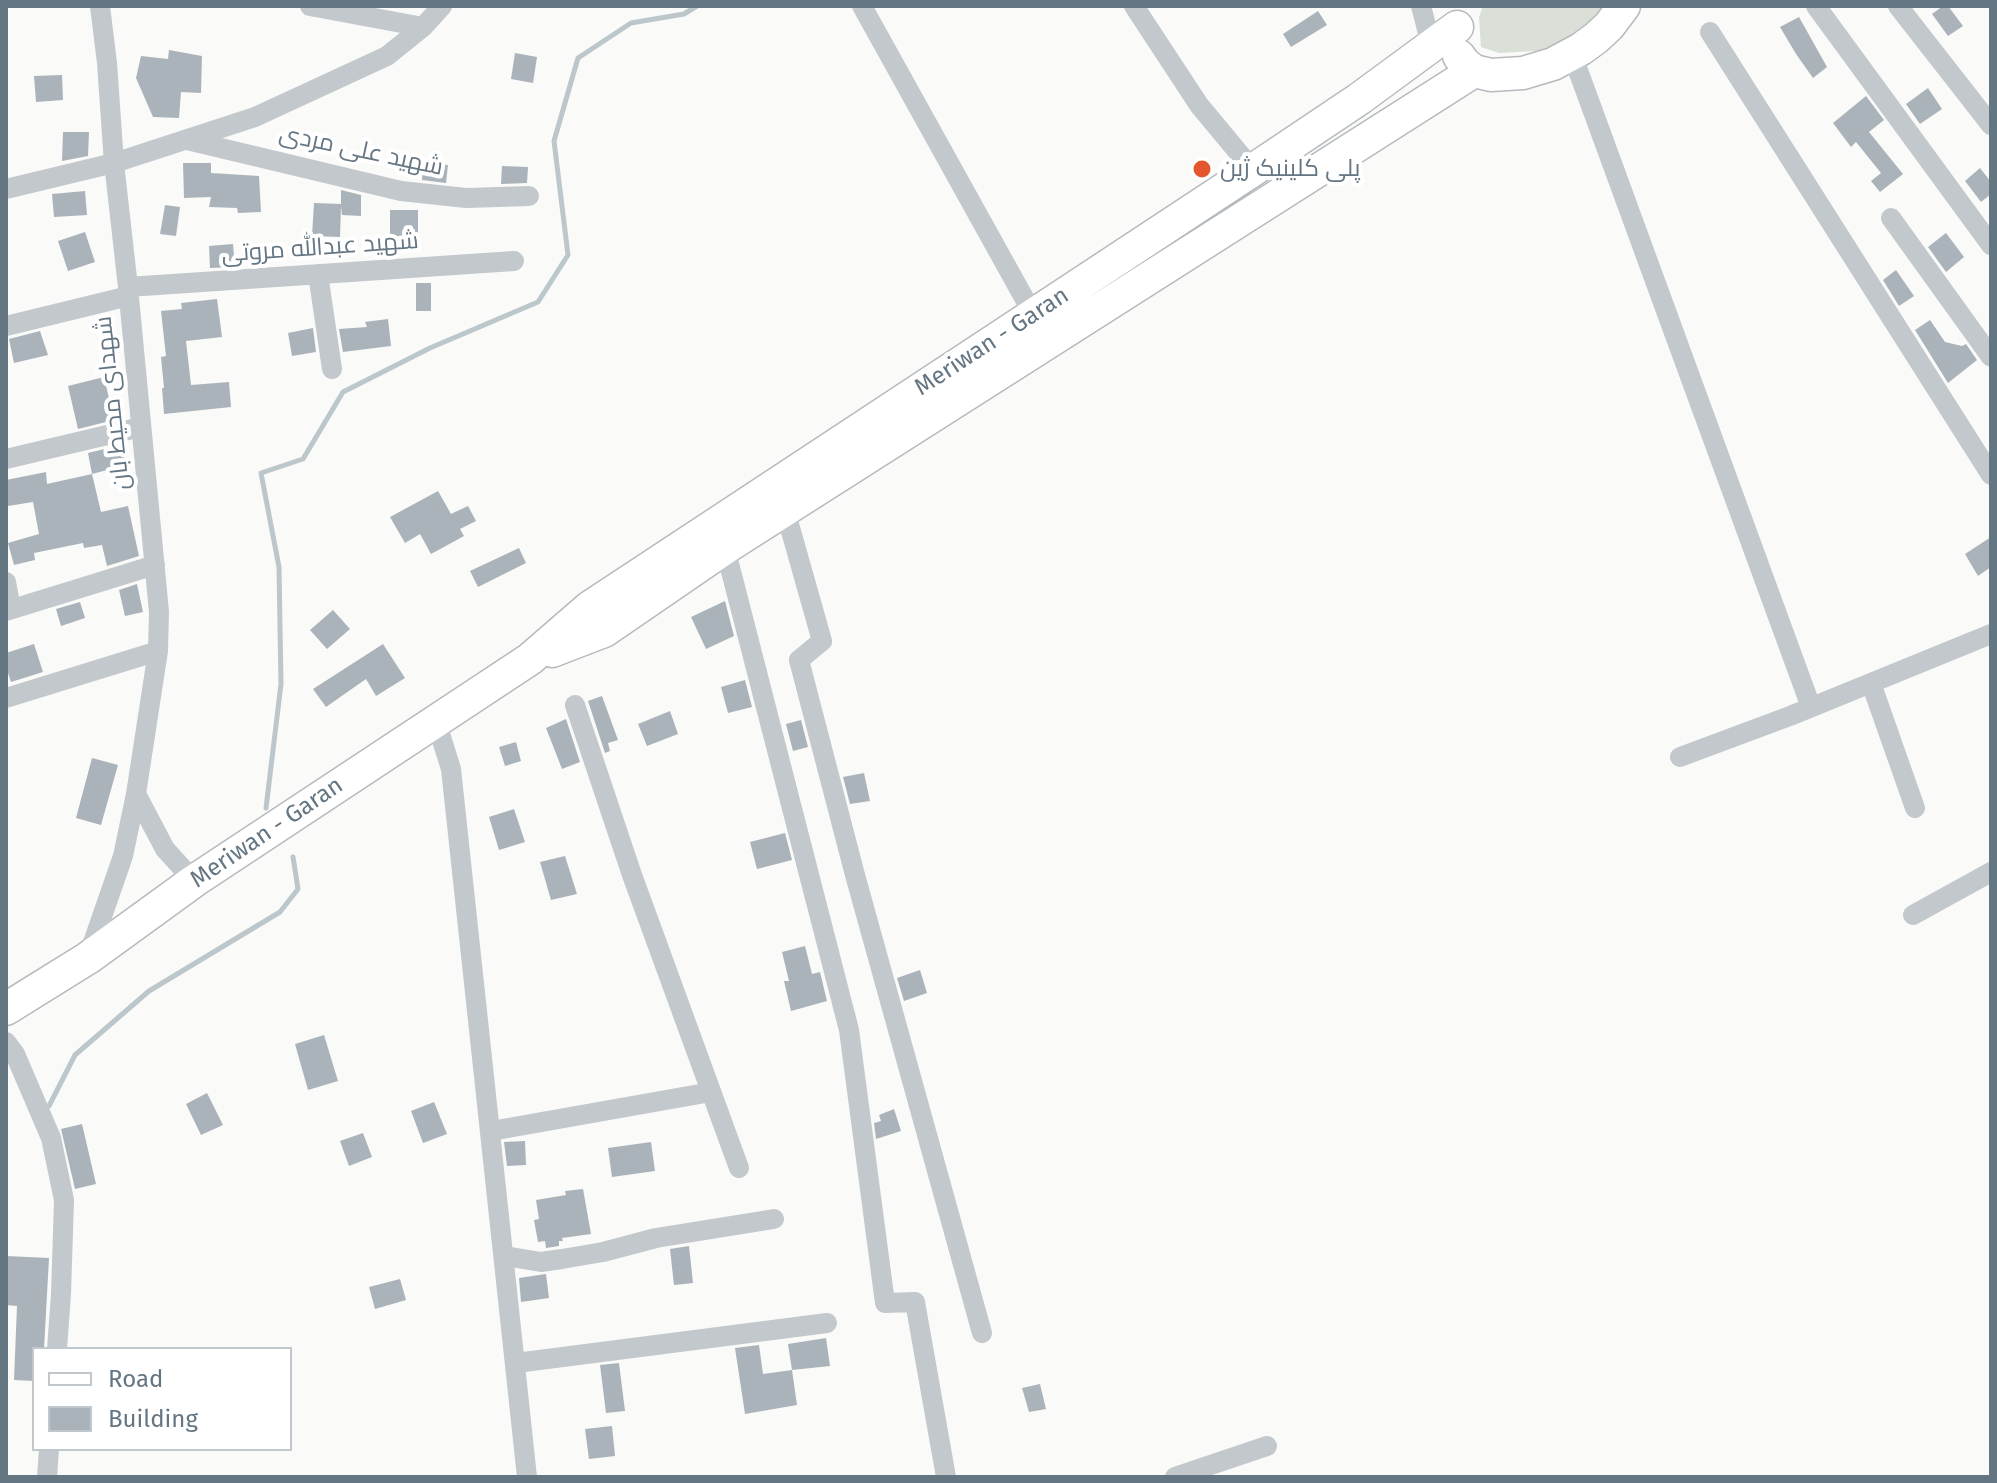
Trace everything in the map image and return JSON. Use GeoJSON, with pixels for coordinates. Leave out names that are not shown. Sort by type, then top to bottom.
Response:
{"type":"FeatureCollection","features":[{"type":"Feature","properties":{"kind":"main road"},"geometry":{"type":"LineString","coordinates":[[1450,26],[1459,55],[1474,71],[1491,75],[1523,73],[1553,64],[1581,49],[1609,26],[1624,6]]}},
{"type":"Feature","properties":{"kind":"main road","name":"Meriwan - Garan"},"geometry":{"type":"LineString","coordinates":[[6,1009],[88,958],[194,881],[530,659],[590,607],[1329,119],[1450,26]]}},
{"type":"Feature","properties":{"kind":"main road","name":"Meriwan - Garan"},"geometry":{"type":"LineString","coordinates":[[530,659],[604,631],[725,548],[1474,71]]}},
{"type":"Feature","properties":{"kind":"main road"},"geometry":{"type":"LineString","coordinates":[[1329,119],[1340,120],[1349,126],[1355,147]]}},
{"type":"Feature","properties":{"kind":"street","name":"شهدای محیط بان"},"geometry":{"type":"LineString","coordinates":[[88,958],[123,856],[136,794],[158,651],[159,612],[100,6]]}},
{"type":"Feature","properties":{"kind":"street"},"geometry":{"type":"LineString","coordinates":[[310,6],[423,27]]}},
{"type":"Feature","properties":{"kind":"street"},"geometry":{"type":"LineString","coordinates":[[6,189],[114,163],[255,117],[387,56],[423,27],[442,6]]}},
{"type":"Feature","properties":{"kind":"street"},"geometry":{"type":"LineString","coordinates":[[862,6],[1033,314]]}},
{"type":"Feature","properties":{"kind":"street"},"geometry":{"type":"LineString","coordinates":[[1134,6],[1199,105],[1253,170]]}},
{"type":"Feature","properties":{"kind":"street"},"geometry":{"type":"LineString","coordinates":[[1421,6],[1450,26]]}},
{"type":"Feature","properties":{"kind":"street"},"geometry":{"type":"LineString","coordinates":[[1816,6],[1991,245]]}},
{"type":"Feature","properties":{"kind":"street"},"geometry":{"type":"LineString","coordinates":[[1898,6],[1991,125]]}},
{"type":"Feature","properties":{"kind":"street"},"geometry":{"type":"LineString","coordinates":[[1710,32],[1990,470]]}},
{"type":"Feature","properties":{"kind":"street"},"geometry":{"type":"LineString","coordinates":[[1572,54],[1811,707]]}},
{"type":"Feature","properties":{"kind":"street","name":"شهید علی مردی"},"geometry":{"type":"LineString","coordinates":[[185,139],[401,191],[466,198],[529,196]]}},
{"type":"Feature","properties":{"kind":"street"},"geometry":{"type":"LineString","coordinates":[[1891,218],[1991,357]]}},
{"type":"Feature","properties":{"kind":"street","name":"شهید عبدالله مروتی"},"geometry":{"type":"LineString","coordinates":[[6,326],[129,292],[318,274],[514,261]]}},
{"type":"Feature","properties":{"kind":"street"},"geometry":{"type":"LineString","coordinates":[[318,274],[332,369]]}},
{"type":"Feature","properties":{"kind":"street"},"geometry":{"type":"LineString","coordinates":[[6,459],[141,427]]}},
{"type":"Feature","properties":{"kind":"street"},"geometry":{"type":"LineString","coordinates":[[785,510],[822,641],[799,660],[982,1333]]}},
{"type":"Feature","properties":{"kind":"street"},"geometry":{"type":"LineString","coordinates":[[725,548],[849,1030],[885,1303],[915,1302],[946,1477]]}},
{"type":"Feature","properties":{"kind":"street"},"geometry":{"type":"LineString","coordinates":[[6,582],[8,610],[155,565]]}},
{"type":"Feature","properties":{"kind":"street"},"geometry":{"type":"LineString","coordinates":[[1680,757],[1991,634]]}},
{"type":"Feature","properties":{"kind":"street"},"geometry":{"type":"LineString","coordinates":[[6,698],[158,651]]}},
{"type":"Feature","properties":{"kind":"street"},"geometry":{"type":"LineString","coordinates":[[1871,683],[1915,808]]}},
{"type":"Feature","properties":{"kind":"street"},"geometry":{"type":"LineString","coordinates":[[575,705],[632,875],[739,1168]]}},
{"type":"Feature","properties":{"kind":"street"},"geometry":{"type":"LineString","coordinates":[[436,721],[451,769],[527,1477]]}},
{"type":"Feature","properties":{"kind":"street"},"geometry":{"type":"LineString","coordinates":[[136,794],[165,849],[194,881]]}},
{"type":"Feature","properties":{"kind":"street"},"geometry":{"type":"LineString","coordinates":[[1913,915],[1991,872]]}},
{"type":"Feature","properties":{"kind":"street"},"geometry":{"type":"LineString","coordinates":[[6,1042],[15,1054],[51,1138],[64,1200],[57,1347]]}},
{"type":"Feature","properties":{"kind":"street"},"geometry":{"type":"LineString","coordinates":[[491,1131],[711,1092]]}},
{"type":"Feature","properties":{"kind":"street"},"geometry":{"type":"LineString","coordinates":[[505,1256],[541,1262],[603,1252],[656,1238],[774,1219]]}},
{"type":"Feature","properties":{"kind":"street"},"geometry":{"type":"LineString","coordinates":[[516,1363],[827,1323]]}},
{"type":"Feature","properties":{"kind":"street"},"geometry":{"type":"LineString","coordinates":[[1181,1476],[1267,1446]]}},
{"type":"Feature","properties":{"kind":"street"},"geometry":{"type":"LineString","coordinates":[[47,1477],[49,1451]]}},
{"type":"Feature","properties":{"kind":"shaded area"},"geometry":{"type":"Polygon","coordinates":[[[1483,6],[1608,6],[1605,14],[1557,50],[1499,53],[1481,47],[1479,17],[1483,6]]]}},
{"type":"Feature","properties":{"kind":"building"},"geometry":{"type":"Polygon","coordinates":[[[1948,6],[1963,26],[1948,36],[1932,14],[1948,6]]]}},
{"type":"Feature","properties":{"kind":"building"},"geometry":{"type":"Polygon","coordinates":[[[1318,11],[1327,25],[1291,47],[1283,34],[1318,11]]]}},
{"type":"Feature","properties":{"kind":"building"},"geometry":{"type":"Polygon","coordinates":[[[1799,17],[1827,67],[1813,78],[1780,27],[1799,17]]]}},
{"type":"Feature","properties":{"kind":"building"},"geometry":{"type":"Polygon","coordinates":[[[169,50],[202,56],[201,93],[181,92],[179,118],[153,117],[136,78],[141,56],[168,59],[169,50]]]}},
{"type":"Feature","properties":{"kind":"building"},"geometry":{"type":"Polygon","coordinates":[[[515,53],[537,57],[533,83],[511,79],[515,53]]]}},
{"type":"Feature","properties":{"kind":"building"},"geometry":{"type":"Polygon","coordinates":[[[62,75],[63,100],[36,102],[34,76],[62,75]]]}},
{"type":"Feature","properties":{"kind":"building"},"geometry":{"type":"Polygon","coordinates":[[[1928,88],[1942,109],[1920,124],[1906,104],[1928,88]]]}},
{"type":"Feature","properties":{"kind":"building"},"geometry":{"type":"Polygon","coordinates":[[[1866,96],[1884,120],[1869,132],[1903,174],[1880,192],[1871,181],[1881,173],[1856,142],[1851,147],[1833,123],[1866,96]]]}},
{"type":"Feature","properties":{"kind":"building"},"geometry":{"type":"Polygon","coordinates":[[[63,132],[89,132],[88,156],[62,161],[63,132]]]}},
{"type":"Feature","properties":{"kind":"building"},"geometry":{"type":"Polygon","coordinates":[[[183,163],[211,163],[211,173],[259,176],[261,212],[238,213],[237,208],[209,207],[211,197],[184,198],[183,163]]]}},
{"type":"Feature","properties":{"kind":"building"},"geometry":{"type":"Polygon","coordinates":[[[423,163],[448,165],[446,183],[422,180],[423,163]]]}},
{"type":"Feature","properties":{"kind":"building"},"geometry":{"type":"Polygon","coordinates":[[[502,166],[528,167],[527,183],[501,184],[502,166]]]}},
{"type":"Feature","properties":{"kind":"building"},"geometry":{"type":"Polygon","coordinates":[[[1980,168],[1991,182],[1991,194],[1981,202],[1965,181],[1980,168]]]}},
{"type":"Feature","properties":{"kind":"building"},"geometry":{"type":"Polygon","coordinates":[[[341,190],[361,195],[361,216],[342,215],[341,206],[340,237],[312,236],[314,203],[341,204],[341,190]]]}},
{"type":"Feature","properties":{"kind":"building"},"geometry":{"type":"Polygon","coordinates":[[[85,191],[87,215],[54,217],[52,194],[85,191]]]}},
{"type":"Feature","properties":{"kind":"building"},"geometry":{"type":"Polygon","coordinates":[[[165,205],[180,207],[176,236],[160,234],[165,205]]]}},
{"type":"Feature","properties":{"kind":"building"},"geometry":{"type":"Polygon","coordinates":[[[390,210],[418,210],[418,236],[390,236],[390,210]]]}},
{"type":"Feature","properties":{"kind":"building"},"geometry":{"type":"Polygon","coordinates":[[[85,232],[95,262],[68,271],[58,241],[85,232]]]}},
{"type":"Feature","properties":{"kind":"building"},"geometry":{"type":"Polygon","coordinates":[[[1946,233],[1964,257],[1946,272],[1928,247],[1946,233]]]}},
{"type":"Feature","properties":{"kind":"building"},"geometry":{"type":"Polygon","coordinates":[[[233,244],[235,267],[210,268],[209,246],[233,244]]]}},
{"type":"Feature","properties":{"kind":"building"},"geometry":{"type":"Polygon","coordinates":[[[1896,270],[1914,296],[1899,306],[1883,280],[1896,270]]]}},
{"type":"Feature","properties":{"kind":"building"},"geometry":{"type":"Polygon","coordinates":[[[416,283],[431,283],[431,311],[416,311],[416,283]]]}},
{"type":"Feature","properties":{"kind":"building"},"geometry":{"type":"Polygon","coordinates":[[[217,299],[222,337],[186,341],[191,385],[229,382],[231,407],[164,414],[161,357],[166,356],[161,311],[182,309],[181,303],[217,299]]]}},
{"type":"Feature","properties":{"kind":"building"},"geometry":{"type":"Polygon","coordinates":[[[388,319],[391,346],[343,352],[339,329],[367,327],[365,322],[388,319]]]}},
{"type":"Feature","properties":{"kind":"building"},"geometry":{"type":"Polygon","coordinates":[[[1930,320],[1945,342],[1966,344],[1977,360],[1948,383],[1915,330],[1930,320]]]}},
{"type":"Feature","properties":{"kind":"building"},"geometry":{"type":"Polygon","coordinates":[[[313,328],[316,352],[292,356],[288,333],[313,328]]]}},
{"type":"Feature","properties":{"kind":"building"},"geometry":{"type":"Polygon","coordinates":[[[40,331],[48,355],[14,363],[9,339],[40,331]]]}},
{"type":"Feature","properties":{"kind":"building"},"geometry":{"type":"Polygon","coordinates":[[[104,377],[114,420],[78,429],[68,386],[104,377]]]}},
{"type":"Feature","properties":{"kind":"building"},"geometry":{"type":"Polygon","coordinates":[[[121,445],[126,465],[92,474],[88,453],[121,445]]]}},
{"type":"Feature","properties":{"kind":"building"},"geometry":{"type":"Polygon","coordinates":[[[46,472],[47,484],[92,474],[101,512],[128,506],[139,556],[107,566],[102,545],[84,548],[83,543],[34,553],[35,560],[14,565],[8,543],[39,534],[33,502],[8,506],[6,480],[46,472]]]}},
{"type":"Feature","properties":{"kind":"building"},"geometry":{"type":"Polygon","coordinates":[[[438,491],[451,514],[468,506],[476,521],[460,529],[464,536],[431,554],[420,534],[405,543],[390,517],[438,491]]]}},
{"type":"Feature","properties":{"kind":"building"},"geometry":{"type":"Polygon","coordinates":[[[1991,537],[1991,567],[1978,576],[1965,554],[1991,537]]]}},
{"type":"Feature","properties":{"kind":"building"},"geometry":{"type":"Polygon","coordinates":[[[519,548],[526,563],[478,587],[470,571],[519,548]]]}},
{"type":"Feature","properties":{"kind":"building"},"geometry":{"type":"Polygon","coordinates":[[[137,584],[143,612],[125,616],[119,590],[137,584]]]}},
{"type":"Feature","properties":{"kind":"building"},"geometry":{"type":"Polygon","coordinates":[[[725,601],[734,636],[706,649],[691,617],[725,601]]]}},
{"type":"Feature","properties":{"kind":"building"},"geometry":{"type":"Polygon","coordinates":[[[80,602],[85,618],[61,626],[56,609],[80,602]]]}},
{"type":"Feature","properties":{"kind":"building"},"geometry":{"type":"Polygon","coordinates":[[[333,610],[350,629],[327,649],[310,630],[333,610]]]}},
{"type":"Feature","properties":{"kind":"building"},"geometry":{"type":"Polygon","coordinates":[[[34,644],[43,672],[11,682],[6,653],[34,644]]]}},
{"type":"Feature","properties":{"kind":"building"},"geometry":{"type":"Polygon","coordinates":[[[383,644],[405,678],[376,696],[366,679],[326,707],[313,689],[383,644]]]}},
{"type":"Feature","properties":{"kind":"building"},"geometry":{"type":"Polygon","coordinates":[[[745,680],[752,707],[728,713],[721,687],[745,680]]]}},
{"type":"Feature","properties":{"kind":"building"},"geometry":{"type":"Polygon","coordinates":[[[602,696],[618,740],[608,743],[610,751],[605,753],[588,701],[602,696]]]}},
{"type":"Feature","properties":{"kind":"building"},"geometry":{"type":"Polygon","coordinates":[[[670,711],[678,734],[647,746],[638,724],[670,711]]]}},
{"type":"Feature","properties":{"kind":"building"},"geometry":{"type":"Polygon","coordinates":[[[566,719],[580,762],[562,769],[546,728],[566,719]]]}},
{"type":"Feature","properties":{"kind":"building"},"geometry":{"type":"Polygon","coordinates":[[[801,720],[808,747],[793,751],[786,724],[801,720]]]}},
{"type":"Feature","properties":{"kind":"building"},"geometry":{"type":"Polygon","coordinates":[[[516,742],[521,761],[505,766],[499,747],[516,742]]]}},
{"type":"Feature","properties":{"kind":"building"},"geometry":{"type":"Polygon","coordinates":[[[92,758],[118,765],[101,825],[76,818],[92,758]]]}},
{"type":"Feature","properties":{"kind":"building"},"geometry":{"type":"Polygon","coordinates":[[[864,773],[870,801],[850,804],[843,777],[864,773]]]}},
{"type":"Feature","properties":{"kind":"building"},"geometry":{"type":"Polygon","coordinates":[[[514,809],[525,842],[499,850],[489,817],[514,809]]]}},
{"type":"Feature","properties":{"kind":"building"},"geometry":{"type":"Polygon","coordinates":[[[785,833],[792,860],[757,869],[750,842],[785,833]]]}},
{"type":"Feature","properties":{"kind":"building"},"geometry":{"type":"Polygon","coordinates":[[[565,856],[577,894],[551,900],[540,862],[565,856]]]}},
{"type":"Feature","properties":{"kind":"building"},"geometry":{"type":"Polygon","coordinates":[[[805,946],[812,974],[820,972],[827,1001],[791,1011],[784,981],[789,981],[782,952],[805,946]]]}},
{"type":"Feature","properties":{"kind":"building"},"geometry":{"type":"Polygon","coordinates":[[[920,970],[927,993],[904,1001],[897,978],[920,970]]]}},
{"type":"Feature","properties":{"kind":"building"},"geometry":{"type":"Polygon","coordinates":[[[324,1035],[338,1081],[308,1090],[295,1044],[324,1035]]]}},
{"type":"Feature","properties":{"kind":"building"},"geometry":{"type":"Polygon","coordinates":[[[207,1093],[223,1125],[201,1135],[186,1104],[207,1093]]]}},
{"type":"Feature","properties":{"kind":"building"},"geometry":{"type":"Polygon","coordinates":[[[434,1102],[447,1134],[423,1143],[411,1111],[434,1102]]]}},
{"type":"Feature","properties":{"kind":"building"},"geometry":{"type":"Polygon","coordinates":[[[894,1109],[901,1131],[876,1139],[874,1123],[881,1121],[879,1115],[894,1109]]]}},
{"type":"Feature","properties":{"kind":"building"},"geometry":{"type":"Polygon","coordinates":[[[82,1124],[96,1184],[75,1189],[61,1129],[82,1124]]]}},
{"type":"Feature","properties":{"kind":"building"},"geometry":{"type":"Polygon","coordinates":[[[363,1133],[372,1157],[349,1166],[340,1141],[363,1133]]]}},
{"type":"Feature","properties":{"kind":"building"},"geometry":{"type":"Polygon","coordinates":[[[525,1141],[526,1165],[507,1166],[504,1142],[525,1141]]]}},
{"type":"Feature","properties":{"kind":"building"},"geometry":{"type":"Polygon","coordinates":[[[651,1142],[655,1171],[612,1177],[608,1148],[651,1142]]]}},
{"type":"Feature","properties":{"kind":"building"},"geometry":{"type":"Polygon","coordinates":[[[583,1189],[591,1234],[562,1238],[559,1246],[546,1248],[545,1241],[538,1242],[534,1220],[539,1219],[536,1200],[583,1189]]]}},
{"type":"Feature","properties":{"kind":"building"},"geometry":{"type":"Polygon","coordinates":[[[689,1246],[693,1283],[674,1285],[670,1249],[689,1246]]]}},
{"type":"Feature","properties":{"kind":"building"},"geometry":{"type":"Polygon","coordinates":[[[6,1256],[49,1258],[44,1347],[32,1347],[32,1381],[14,1380],[17,1306],[6,1305],[6,1256]]]}},
{"type":"Feature","properties":{"kind":"building"},"geometry":{"type":"Polygon","coordinates":[[[546,1274],[549,1298],[521,1302],[519,1278],[546,1274]]]}},
{"type":"Feature","properties":{"kind":"building"},"geometry":{"type":"Polygon","coordinates":[[[400,1279],[406,1300],[375,1309],[369,1287],[400,1279]]]}},
{"type":"Feature","properties":{"kind":"building"},"geometry":{"type":"Polygon","coordinates":[[[826,1338],[830,1366],[792,1370],[788,1344],[826,1338]]]}},
{"type":"Feature","properties":{"kind":"building"},"geometry":{"type":"Polygon","coordinates":[[[759,1345],[763,1374],[792,1370],[797,1405],[745,1414],[735,1348],[759,1345]]]}},
{"type":"Feature","properties":{"kind":"building"},"geometry":{"type":"Polygon","coordinates":[[[619,1363],[625,1411],[606,1413],[600,1365],[619,1363]]]}},
{"type":"Feature","properties":{"kind":"building"},"geometry":{"type":"Polygon","coordinates":[[[1040,1384],[1046,1409],[1029,1412],[1022,1388],[1040,1384]]]}},
{"type":"Feature","properties":{"kind":"building"},"geometry":{"type":"Polygon","coordinates":[[[612,1426],[615,1456],[589,1459],[585,1429],[612,1426]]]}},
{"type":"Feature","properties":{"kind":"waterway"},"geometry":{"type":"LineString","coordinates":[[266,808],[281,684],[279,567],[261,473],[303,459],[343,392],[430,348],[538,302],[568,255],[554,141],[578,58],[631,23],[684,14],[697,6]]}},
{"type":"Feature","properties":{"kind":"waterway"},"geometry":{"type":"LineString","coordinates":[[49,1106],[75,1055],[149,991],[280,912],[298,889],[293,857]]}},
{"type":"Feature","properties":{"kind":"place","name":"پلی کلینیک ژین"},"geometry":{"type":"Point","coordinates":[1202,169]}}]}
